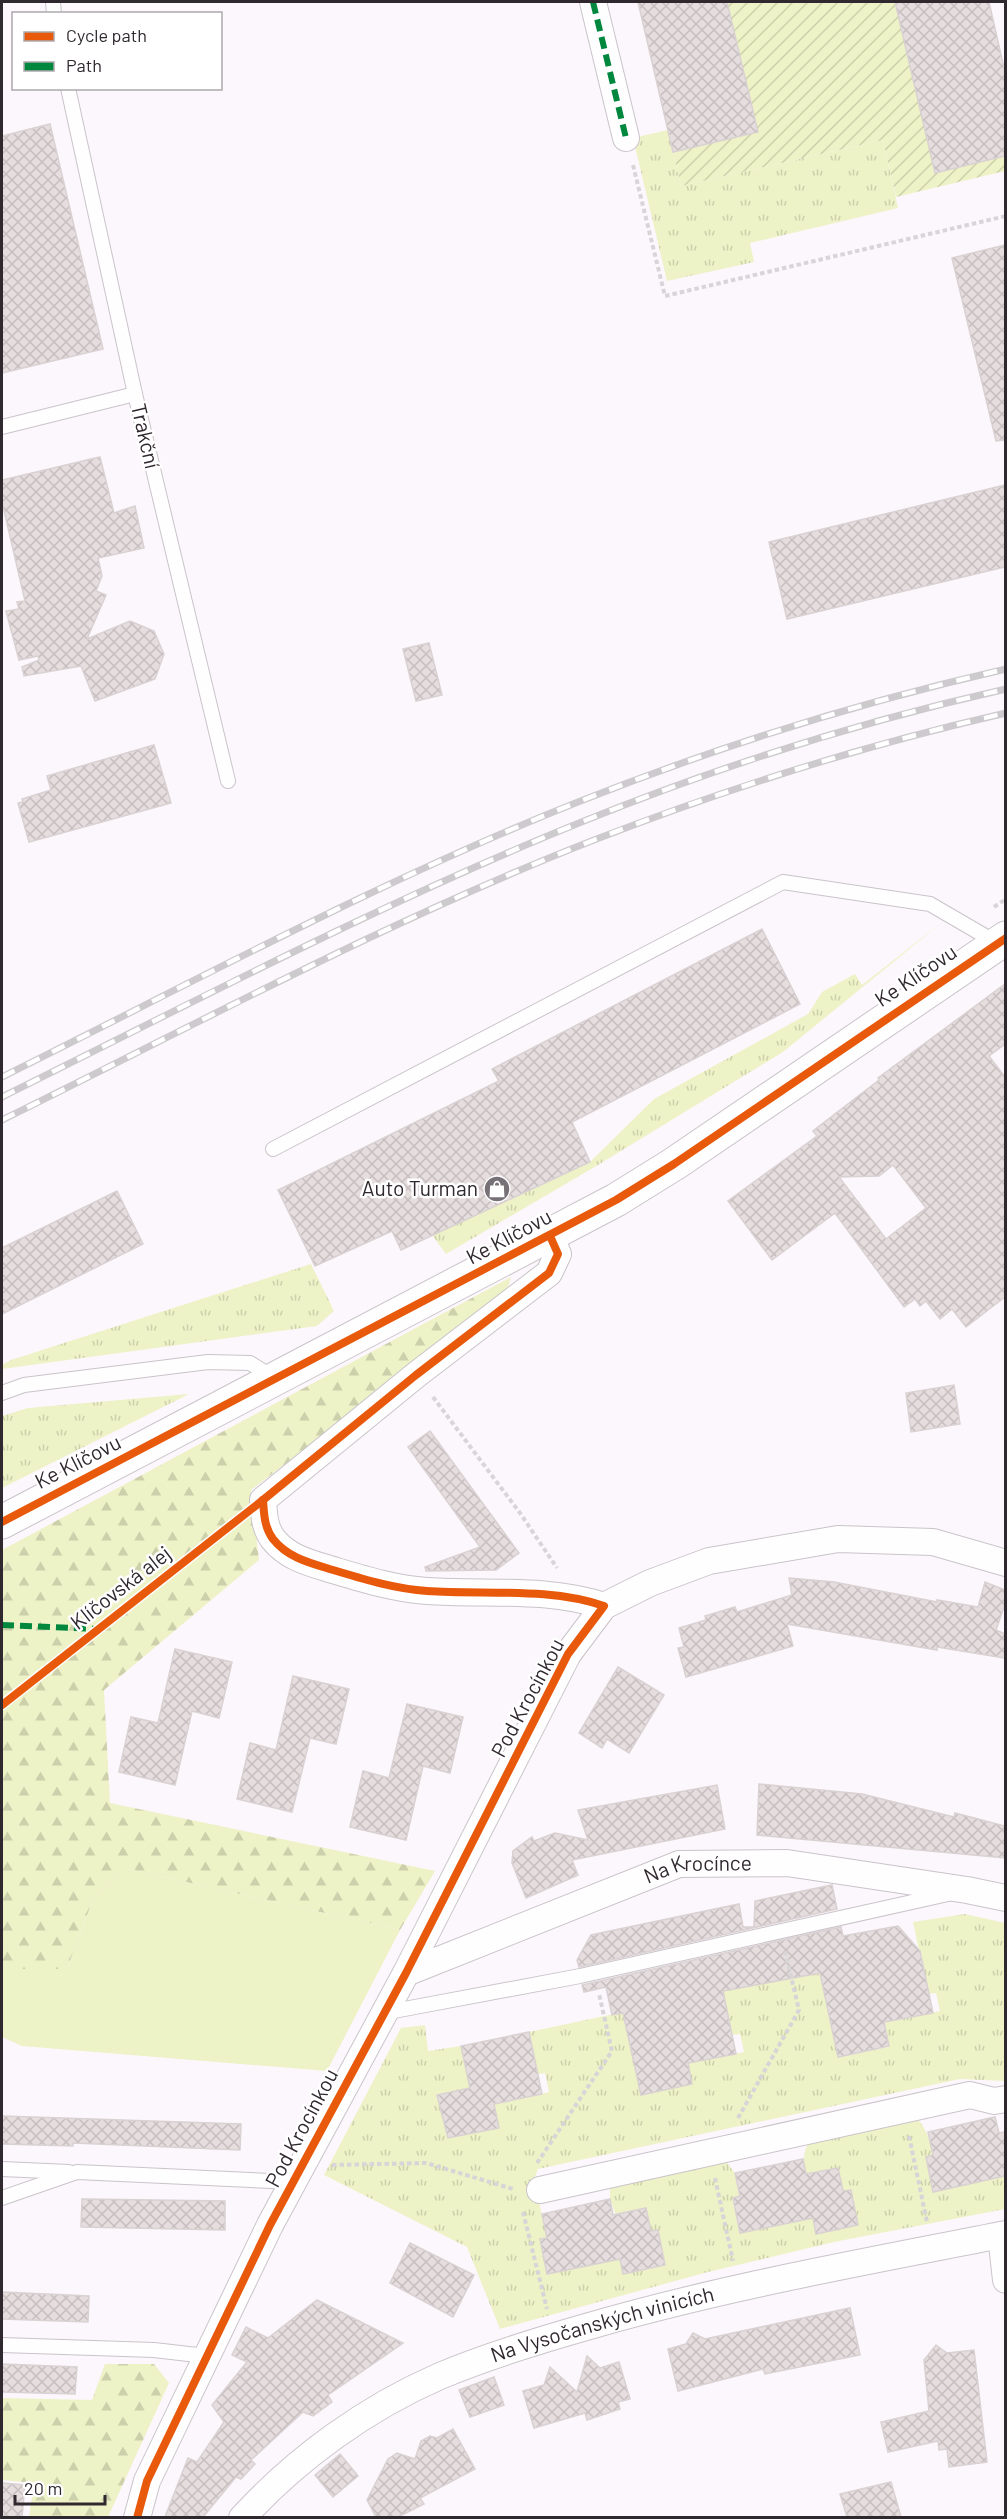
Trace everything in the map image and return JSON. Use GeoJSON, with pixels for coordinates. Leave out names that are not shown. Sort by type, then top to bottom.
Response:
{"type":"FeatureCollection","features":[{"type":"Feature","properties":{"kind":"street"},"geometry":{"type":"LineString","coordinates":[[593,2],[626,138]]}},
{"type":"Feature","properties":{"kind":"street","name":"Ke Klíčovu"},"geometry":{"type":"LineString","coordinates":[[2,1522],[616,1200],[674,1164],[1001,941]]}},
{"type":"Feature","properties":{"kind":"street"},"geometry":{"type":"LineString","coordinates":[[550,1236],[558,1254],[549,1273],[416,1375],[263,1500],[265,1522],[271,1538],[300,1561],[374,1582],[424,1591],[576,1596],[604,1606]]}},
{"type":"Feature","properties":{"kind":"street","name":"Pod Krocínkou"},"geometry":{"type":"LineString","coordinates":[[136,2517],[147,2481],[206,2356],[293,2182],[406,1973],[568,1654],[604,1606],[650,1583],[710,1561],[838,1539],[933,1542],[1005,1563]]}},
{"type":"Feature","properties":{"kind":"street","name":"Na Krocínce"},"geometry":{"type":"LineString","coordinates":[[406,1973],[679,1864],[787,1863],[967,1890],[1005,1898]]}},
{"type":"Feature","properties":{"kind":"street"},"geometry":{"type":"LineString","coordinates":[[527,2188],[715,2151],[970,2095],[994,2101],[1005,2099]]}},
{"type":"Feature","properties":{"kind":"street"},"geometry":{"type":"LineString","coordinates":[[1003,2235],[1005,2280]]}},
{"type":"Feature","properties":{"kind":"street","name":"Na Vysočanských vinicích"},"geometry":{"type":"LineString","coordinates":[[242,2517],[263,2495],[333,2438],[403,2394],[439,2376],[487,2358],[648,2309],[1003,2235]]}},
{"type":"Feature","properties":{"kind":"lane","name":"Trakční"},"geometry":{"type":"LineString","coordinates":[[68,90],[135,394],[228,781]]}},
{"type":"Feature","properties":{"kind":"lane"},"geometry":{"type":"LineString","coordinates":[[2,427],[135,394]]}},
{"type":"Feature","properties":{"kind":"lane"},"geometry":{"type":"LineString","coordinates":[[273,1149],[783,882],[930,904],[1001,941]]}},
{"type":"Feature","properties":{"kind":"lane"},"geometry":{"type":"LineString","coordinates":[[2,1393],[24,1385],[208,1362],[250,1363],[276,1379]]}},
{"type":"Feature","properties":{"kind":"lane"},"geometry":{"type":"LineString","coordinates":[[383,2013],[580,1976],[839,1916],[967,1890]]}},
{"type":"Feature","properties":{"kind":"lane"},"geometry":{"type":"LineString","coordinates":[[2,2169],[293,2182]]}},
{"type":"Feature","properties":{"kind":"lane"},"geometry":{"type":"LineString","coordinates":[[2,2198],[77,2172]]}},
{"type":"Feature","properties":{"kind":"lane"},"geometry":{"type":"LineString","coordinates":[[2,2345],[154,2350],[206,2356]]}},
{"type":"Feature","properties":{"kind":"path"},"geometry":{"type":"LineString","coordinates":[[626,138],[665,296],[1005,216]]}},
{"type":"Feature","properties":{"kind":"path"},"geometry":{"type":"LineString","coordinates":[[416,1375],[520,1513],[576,1596]]}},
{"type":"Feature","properties":{"kind":"path"},"geometry":{"type":"LineString","coordinates":[[735,2270],[715,2151],[799,2010],[784,1949]]}},
{"type":"Feature","properties":{"kind":"path"},"geometry":{"type":"LineString","coordinates":[[546,2302],[527,2188],[612,2051],[598,1989]]}},
{"type":"Feature","properties":{"kind":"path"},"geometry":{"type":"LineString","coordinates":[[904,2108],[928,2228]]}},
{"type":"Feature","properties":{"kind":"path"},"geometry":{"type":"LineString","coordinates":[[335,2165],[426,2163],[527,2188]]}},
{"type":"Feature","properties":{"kind":"green space"},"geometry":{"type":"Polygon","coordinates":[[[727,2],[895,2],[935,173],[1005,156],[1005,171],[896,197],[883,140],[681,186],[673,152],[758,132],[727,2]]]}},
{"type":"Feature","properties":{"kind":"green space"},"geometry":{"type":"Polygon","coordinates":[[[668,130],[681,186],[883,140],[898,208],[750,243],[754,262],[667,281],[633,138],[668,130]]]}},
{"type":"Feature","properties":{"kind":"green space"},"geometry":{"type":"Polygon","coordinates":[[[946,919],[783,1052],[598,1165],[446,1254],[432,1235],[590,1162],[654,1099],[808,1014],[822,992],[855,974],[862,985],[946,919]]]}},
{"type":"Feature","properties":{"kind":"green space"},"geometry":{"type":"Polygon","coordinates":[[[311,1264],[334,1311],[317,1326],[2,1369],[2,1365],[11,1360],[311,1264]]]}},
{"type":"Feature","properties":{"kind":"green space"},"geometry":{"type":"Polygon","coordinates":[[[511,1277],[506,1295],[251,1490],[259,1560],[104,1690],[110,1803],[435,1871],[400,1930],[128,1869],[94,1897],[67,1969],[2,1969],[2,1550],[511,1277]]]}},
{"type":"Feature","properties":{"kind":"green space"},"geometry":{"type":"Polygon","coordinates":[[[189,1394],[2,1488],[2,1416],[28,1408],[189,1394]]]}},
{"type":"Feature","properties":{"kind":"green space"},"geometry":{"type":"Polygon","coordinates":[[[128,1869],[400,1930],[327,2071],[22,2046],[2,2037],[2,1969],[67,1969],[94,1897],[128,1869]]]}},
{"type":"Feature","properties":{"kind":"green space"},"geometry":{"type":"Polygon","coordinates":[[[965,1914],[1005,1923],[1005,2081],[960,2079],[538,2169],[534,2179],[547,2238],[540,2240],[547,2273],[620,2259],[623,2274],[665,2265],[658,2230],[651,2231],[616,2215],[610,2199],[610,2187],[723,2158],[735,2173],[740,2196],[733,2199],[740,2233],[813,2218],[816,2234],[858,2225],[851,2190],[843,2191],[838,2168],[806,2174],[804,2159],[807,2146],[813,2138],[917,2118],[928,2135],[932,2153],[933,2191],[1005,2176],[1005,2209],[834,2242],[708,2272],[500,2329],[467,2247],[324,2175],[401,2028],[425,2025],[428,2051],[461,2046],[470,2088],[437,2096],[448,2138],[498,2128],[490,2087],[508,2101],[549,2092],[545,2073],[538,2074],[529,2032],[656,2005],[663,2048],[632,2056],[641,2095],[691,2084],[685,2047],[702,2060],[744,2052],[740,2034],[732,2035],[723,1991],[852,1964],[861,2007],[829,2014],[838,2057],[888,2047],[880,2007],[898,2020],[940,2011],[936,1993],[928,1994],[913,1922],[965,1914]]]}},
{"type":"Feature","properties":{"kind":"green space"},"geometry":{"type":"Polygon","coordinates":[[[105,2364],[154,2364],[169,2383],[108,2517],[29,2517],[34,2483],[2,2480],[2,2398],[92,2400],[105,2364]]]}},
{"type":"Feature","properties":{"kind":"building"},"geometry":{"type":"Polygon","coordinates":[[[638,2],[727,2],[758,132],[673,152],[638,2]]]}},
{"type":"Feature","properties":{"kind":"building"},"geometry":{"type":"Polygon","coordinates":[[[895,2],[989,2],[1005,72],[1005,156],[935,173],[895,2]]]}},
{"type":"Feature","properties":{"kind":"building"},"geometry":{"type":"Polygon","coordinates":[[[50,124],[103,349],[2,373],[2,136],[50,124]]]}},
{"type":"Feature","properties":{"kind":"building"},"geometry":{"type":"Polygon","coordinates":[[[1005,245],[1005,440],[996,441],[952,258],[1005,245]]]}},
{"type":"Feature","properties":{"kind":"building"},"geometry":{"type":"Polygon","coordinates":[[[100,457],[114,513],[135,506],[144,548],[98,558],[102,576],[96,591],[106,595],[87,639],[130,621],[154,631],[164,654],[155,679],[95,701],[81,666],[24,676],[22,667],[39,660],[38,656],[19,660],[6,611],[19,609],[17,602],[25,601],[2,502],[2,480],[100,457]]]}},
{"type":"Feature","properties":{"kind":"building"},"geometry":{"type":"Polygon","coordinates":[[[1005,485],[1005,567],[787,619],[769,542],[1005,485]]]}},
{"type":"Feature","properties":{"kind":"building"},"geometry":{"type":"Polygon","coordinates":[[[429,643],[442,695],[416,701],[403,649],[429,643]]]}},
{"type":"Feature","properties":{"kind":"building"},"geometry":{"type":"Polygon","coordinates":[[[154,745],[171,803],[29,842],[18,803],[23,802],[22,799],[51,790],[47,776],[154,745]]]}},
{"type":"Feature","properties":{"kind":"building"},"geometry":{"type":"Polygon","coordinates":[[[762,929],[800,1004],[572,1122],[590,1162],[401,1250],[392,1231],[315,1266],[278,1190],[499,1081],[492,1069],[762,929]]]}},
{"type":"Feature","properties":{"kind":"building"},"geometry":{"type":"Polygon","coordinates":[[[1005,984],[1005,1044],[989,1056],[1005,1077],[1005,1297],[966,1327],[952,1309],[940,1319],[926,1301],[920,1306],[915,1299],[904,1307],[835,1213],[772,1260],[728,1201],[817,1136],[813,1131],[879,1080],[878,1078],[1005,984]],[[893,1165],[879,1176],[839,1177],[886,1239],[926,1208],[893,1165]]]}},
{"type":"Feature","properties":{"kind":"building"},"geometry":{"type":"Polygon","coordinates":[[[117,1191],[143,1244],[2,1314],[2,1248],[117,1191]]]}},
{"type":"Feature","properties":{"kind":"building"},"geometry":{"type":"Polygon","coordinates":[[[954,1385],[960,1424],[911,1432],[906,1393],[954,1385]]]}},
{"type":"Feature","properties":{"kind":"building"},"geometry":{"type":"Polygon","coordinates":[[[430,1431],[519,1553],[496,1570],[426,1571],[425,1567],[480,1547],[408,1447],[430,1431]]]}},
{"type":"Feature","properties":{"kind":"building"},"geometry":{"type":"Polygon","coordinates":[[[789,1578],[834,1582],[937,1602],[937,1600],[978,1607],[985,1582],[1005,1590],[1005,1604],[996,1630],[1005,1634],[1005,1658],[937,1647],[937,1650],[787,1624],[793,1646],[686,1677],[678,1648],[684,1647],[679,1628],[706,1620],[705,1616],[735,1607],[737,1612],[792,1595],[789,1578]]]}},
{"type":"Feature","properties":{"kind":"building"},"geometry":{"type":"Polygon","coordinates":[[[175,1649],[232,1662],[219,1718],[192,1711],[175,1785],[119,1772],[131,1717],[158,1723],[175,1649]]]}},
{"type":"Feature","properties":{"kind":"building"},"geometry":{"type":"Polygon","coordinates":[[[618,1667],[664,1695],[629,1753],[607,1739],[602,1748],[579,1733],[618,1667]]]}},
{"type":"Feature","properties":{"kind":"building"},"geometry":{"type":"Polygon","coordinates":[[[293,1676],[349,1689],[336,1744],[310,1738],[292,1812],[237,1799],[250,1743],[276,1750],[293,1676]]]}},
{"type":"Feature","properties":{"kind":"building"},"geometry":{"type":"Polygon","coordinates":[[[407,1704],[463,1717],[450,1773],[423,1766],[406,1840],[350,1827],[363,1771],[389,1778],[407,1704]]]}},
{"type":"Feature","properties":{"kind":"building"},"geometry":{"type":"Polygon","coordinates":[[[759,1784],[862,1794],[954,1817],[955,1813],[1005,1826],[1005,1858],[757,1835],[759,1784]]]}},
{"type":"Feature","properties":{"kind":"building"},"geometry":{"type":"Polygon","coordinates":[[[717,1785],[725,1829],[572,1860],[578,1875],[526,1898],[512,1863],[513,1851],[532,1837],[534,1841],[555,1833],[588,1840],[578,1810],[717,1785]]]}},
{"type":"Feature","properties":{"kind":"building"},"geometry":{"type":"Polygon","coordinates":[[[832,1885],[837,1909],[579,1967],[577,1960],[591,1935],[739,1904],[743,1927],[754,1927],[755,1901],[832,1885]]]}},
{"type":"Feature","properties":{"kind":"building"},"geometry":{"type":"Polygon","coordinates":[[[898,1926],[920,1951],[933,2013],[884,2022],[889,2046],[838,2057],[820,1973],[723,1991],[736,2054],[688,2063],[692,2084],[641,2095],[623,2013],[612,2015],[606,1987],[584,1992],[582,1985],[841,1927],[843,1936],[898,1926]]]}},
{"type":"Feature","properties":{"kind":"building"},"geometry":{"type":"Polygon","coordinates":[[[529,2032],[542,2094],[494,2104],[499,2128],[448,2138],[437,2095],[470,2088],[461,2046],[529,2032]]]}},
{"type":"Feature","properties":{"kind":"building"},"geometry":{"type":"Polygon","coordinates":[[[2,2116],[241,2124],[240,2150],[73,2143],[73,2146],[2,2144],[2,2116]]]}},
{"type":"Feature","properties":{"kind":"building"},"geometry":{"type":"Polygon","coordinates":[[[995,2117],[999,2133],[1005,2132],[1005,2176],[933,2192],[926,2157],[933,2155],[928,2132],[995,2117]]]}},
{"type":"Feature","properties":{"kind":"building"},"geometry":{"type":"Polygon","coordinates":[[[803,2159],[806,2174],[838,2168],[843,2191],[851,2190],[858,2225],[816,2234],[813,2218],[740,2233],[733,2198],[740,2196],[735,2173],[803,2159]]]}},
{"type":"Feature","properties":{"kind":"building"},"geometry":{"type":"Polygon","coordinates":[[[82,2199],[225,2201],[225,2230],[81,2227],[82,2199]]]}},
{"type":"Feature","properties":{"kind":"building"},"geometry":{"type":"Polygon","coordinates":[[[610,2199],[613,2215],[646,2208],[651,2231],[658,2230],[665,2265],[623,2274],[620,2259],[547,2274],[540,2239],[547,2238],[542,2214],[610,2199]]]}},
{"type":"Feature","properties":{"kind":"building"},"geometry":{"type":"Polygon","coordinates":[[[410,2243],[474,2275],[453,2317],[390,2283],[410,2243]]]}},
{"type":"Feature","properties":{"kind":"building"},"geometry":{"type":"Polygon","coordinates":[[[2,2292],[89,2296],[88,2322],[2,2319],[2,2292]]]}},
{"type":"Feature","properties":{"kind":"building"},"geometry":{"type":"Polygon","coordinates":[[[317,2300],[403,2343],[328,2395],[332,2402],[313,2416],[303,2412],[251,2460],[255,2464],[241,2479],[236,2477],[203,2517],[165,2517],[188,2458],[197,2462],[224,2422],[212,2405],[247,2362],[232,2355],[246,2327],[268,2338],[317,2300]]]}},
{"type":"Feature","properties":{"kind":"building"},"geometry":{"type":"Polygon","coordinates":[[[850,2308],[860,2355],[765,2374],[763,2369],[678,2391],[668,2349],[686,2344],[693,2333],[705,2339],[850,2308]]]}},
{"type":"Feature","properties":{"kind":"building"},"geometry":{"type":"Polygon","coordinates":[[[936,2345],[947,2353],[974,2350],[987,2462],[949,2467],[947,2449],[939,2450],[938,2441],[888,2452],[881,2422],[929,2411],[924,2360],[936,2345]]]}},
{"type":"Feature","properties":{"kind":"building"},"geometry":{"type":"Polygon","coordinates":[[[587,2356],[600,2368],[619,2362],[630,2399],[618,2402],[620,2409],[587,2420],[585,2413],[534,2428],[523,2391],[544,2385],[550,2367],[577,2392],[587,2356]]]}},
{"type":"Feature","properties":{"kind":"building"},"geometry":{"type":"Polygon","coordinates":[[[2,2364],[77,2367],[75,2394],[2,2392],[2,2364]]]}},
{"type":"Feature","properties":{"kind":"building"},"geometry":{"type":"Polygon","coordinates":[[[494,2377],[504,2405],[470,2417],[459,2390],[494,2377]]]}},
{"type":"Feature","properties":{"kind":"building"},"geometry":{"type":"Polygon","coordinates":[[[453,2429],[475,2469],[420,2498],[424,2504],[398,2517],[376,2517],[367,2500],[388,2459],[397,2453],[415,2459],[421,2441],[430,2436],[437,2438],[453,2429]]]}},
{"type":"Feature","properties":{"kind":"building"},"geometry":{"type":"Polygon","coordinates":[[[340,2454],[358,2476],[333,2497],[315,2475],[340,2454]]]}},
{"type":"Feature","properties":{"kind":"building"},"geometry":{"type":"Polygon","coordinates":[[[891,2482],[901,2517],[847,2517],[840,2494],[891,2482]]]}},
{"type":"Feature","properties":{"kind":"building"},"geometry":{"type":"Polygon","coordinates":[[[2,2483],[25,2485],[22,2517],[2,2517],[2,2483]]]}},
{"type":"Feature","properties":{"kind":"railway"},"geometry":{"type":"LineString","coordinates":[[2,1077],[359,899],[504,832],[630,782],[736,744],[843,711],[1006,669]]}},
{"type":"Feature","properties":{"kind":"railway"},"geometry":{"type":"LineString","coordinates":[[2,1097],[363,918],[584,821],[792,746],[899,715],[1006,689]]}},
{"type":"Feature","properties":{"kind":"railway"},"geometry":{"type":"LineString","coordinates":[[2,1120],[369,938],[518,871],[594,840],[797,769],[901,739],[1006,713]]}},
{"type":"Feature","properties":{"kind":"marked path"},"geometry":{"type":"LineString","coordinates":[[593,2],[626,138]]}},
{"type":"Feature","properties":{"kind":"marked path"},"geometry":{"type":"LineString","coordinates":[[2,1625],[98,1629]]}},
{"type":"Feature","properties":{"kind":"cycle path"},"geometry":{"type":"LineString","coordinates":[[2,1522],[616,1200],[674,1164],[1006,938]]}},
{"type":"Feature","properties":{"kind":"cycle path","name":"Klíčovská alej"},"geometry":{"type":"LineString","coordinates":[[2,1705],[263,1500],[416,1375],[549,1273],[558,1254],[550,1236]]}},
{"type":"Feature","properties":{"kind":"cycle path"},"geometry":{"type":"LineString","coordinates":[[137,2518],[147,2481],[270,2225],[406,1973],[568,1654],[604,1606],[583,1600],[539,1594],[415,1590],[379,1583],[316,1565],[285,1551],[273,1539],[266,1525],[263,1500]]}},
{"type":"Feature","properties":{"kind":"place","name":"Auto Turman"},"geometry":{"type":"Point","coordinates":[497,1189]}}]}
